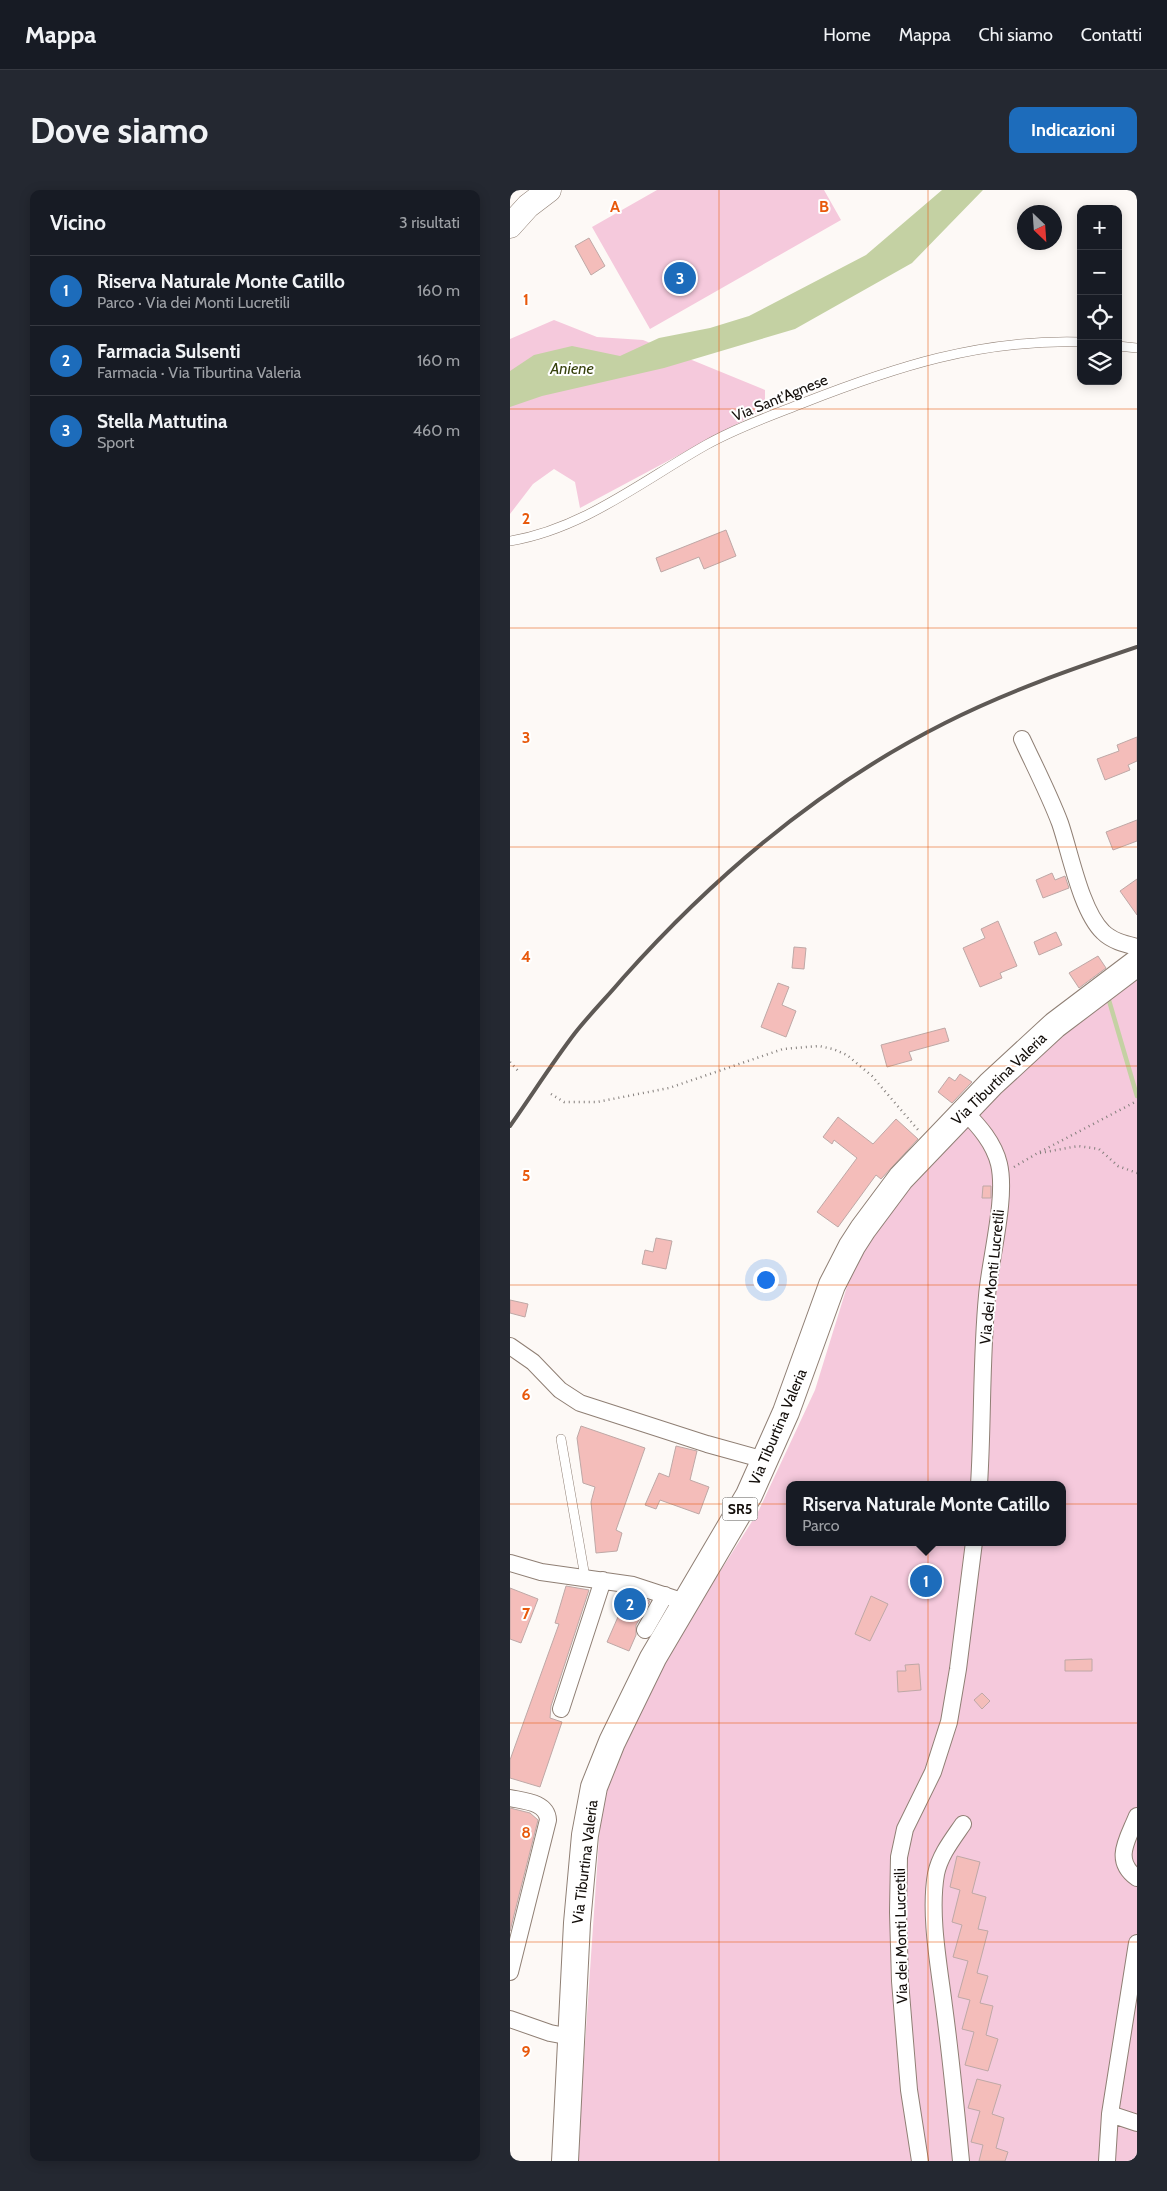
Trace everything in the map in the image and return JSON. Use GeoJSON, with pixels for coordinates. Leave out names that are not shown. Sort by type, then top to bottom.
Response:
{"type":"FeatureCollection","features":[{"type":"Feature","properties":{"kind":"main road"},"geometry":{"type":"LineString","coordinates":[[510,226],[528,206],[549,190]]}},
{"type":"Feature","properties":{"kind":"main road","name":"Via Tiburtina Valeria"},"geometry":{"type":"LineString","coordinates":[[564,2161],[577,1923],[585,1835],[591,1800],[603,1762],[652,1658],[675,1598],[749,1495],[786,1412],[832,1286],[862,1229],[886,1197],[964,1111],[1055,1025],[1137,963]]}},
{"type":"Feature","properties":{"kind":"street"},"geometry":{"type":"LineString","coordinates":[[1022,739],[1053,805],[1084,897],[1094,919],[1103,932],[1109,936],[1137,947]]}},
{"type":"Feature","properties":{"kind":"street","name":"Via dei Monti Lucretili"},"geometry":{"type":"LineString","coordinates":[[964,1111],[976,1123],[990,1144],[999,1163],[1000,1176],[998,1216],[986,1306],[979,1481]]}},
{"type":"Feature","properties":{"kind":"street"},"geometry":{"type":"LineString","coordinates":[[510,1346],[533,1362],[560,1390],[580,1403],[707,1444],[765,1460]]}},
{"type":"Feature","properties":{"kind":"street","name":"Via dei Monti Lucretili"},"geometry":{"type":"LineString","coordinates":[[920,2161],[910,2100],[900,1981],[898,1905],[900,1857],[905,1829],[933,1772],[949,1722],[958,1669],[973,1546]]}},
{"type":"Feature","properties":{"kind":"street"},"geometry":{"type":"LineString","coordinates":[[510,1563],[541,1572],[585,1577],[644,1588],[675,1598],[645,1630]]}},
{"type":"Feature","properties":{"kind":"street"},"geometry":{"type":"LineString","coordinates":[[561,1709],[603,1580]]}},
{"type":"Feature","properties":{"kind":"street"},"geometry":{"type":"LineString","coordinates":[[510,1798],[542,1807],[547,1812],[548,1820],[510,1972]]}},
{"type":"Feature","properties":{"kind":"street"},"geometry":{"type":"LineString","coordinates":[[1137,1816],[1122,1851],[1126,1867],[1137,1878]]}},
{"type":"Feature","properties":{"kind":"street"},"geometry":{"type":"LineString","coordinates":[[961,2161],[939,1962],[935,1907],[936,1875],[939,1864],[945,1850],[963,1824]]}},
{"type":"Feature","properties":{"kind":"street"},"geometry":{"type":"LineString","coordinates":[[1107,2161],[1110,2114],[1131,2022],[1137,1943]]}},
{"type":"Feature","properties":{"kind":"street"},"geometry":{"type":"LineString","coordinates":[[510,2019],[550,2033],[571,2037]]}},
{"type":"Feature","properties":{"kind":"street"},"geometry":{"type":"LineString","coordinates":[[1110,2114],[1137,2122]]}},
{"type":"Feature","properties":{"kind":"lane","name":"Via Sant'Agnese"},"geometry":{"type":"LineString","coordinates":[[510,541],[537,535],[579,519],[717,439],[871,376],[948,354],[1001,344],[1050,341],[1077,342]]}},
{"type":"Feature","properties":{"kind":"lane"},"geometry":{"type":"LineString","coordinates":[[1122,346],[1137,348]]}},
{"type":"Feature","properties":{"kind":"lane"},"geometry":{"type":"LineString","coordinates":[[561,1439],[585,1577]]}},
{"type":"Feature","properties":{"kind":"path"},"geometry":{"type":"LineString","coordinates":[[551,1094],[564,1102],[597,1102],[669,1088],[783,1049],[819,1046],[833,1049],[846,1055],[872,1076],[932,1145]]}},
{"type":"Feature","properties":{"kind":"path"},"geometry":{"type":"LineString","coordinates":[[510,1068],[511,1063]]}},
{"type":"Feature","properties":{"kind":"path"},"geometry":{"type":"LineString","coordinates":[[511,1063],[520,1072]]}},
{"type":"Feature","properties":{"kind":"path"},"geometry":{"type":"LineString","coordinates":[[1000,1176],[1036,1154],[1137,1101]]}},
{"type":"Feature","properties":{"kind":"path"},"geometry":{"type":"LineString","coordinates":[[1036,1154],[1078,1146],[1099,1149],[1118,1166],[1137,1173]]}},
{"type":"Feature","properties":{"kind":"shaded area"},"geometry":{"type":"Polygon","coordinates":[[[657,190],[824,190],[841,220],[650,329],[592,227],[657,190]]]}},
{"type":"Feature","properties":{"kind":"shaded area"},"geometry":{"type":"Polygon","coordinates":[[[554,320],[597,337],[643,340],[765,390],[765,409],[580,508],[575,482],[554,469],[533,484],[510,514],[510,339],[554,320]]]}},
{"type":"Feature","properties":{"kind":"shaded area"},"geometry":{"type":"Polygon","coordinates":[[[1137,980],[1137,2161],[577,2161],[602,1795],[670,1650],[758,1512],[815,1390],[858,1251],[921,1170],[1028,1062],[1137,980]]]}},
{"type":"Feature","properties":{"kind":"water","name":"Aniene"},"geometry":{"type":"Polygon","coordinates":[[[942,190],[983,190],[912,263],[795,329],[664,368],[542,396],[510,407],[510,371],[534,355],[572,346],[620,356],[659,338],[710,328],[749,316],[866,255],[942,190]]]}},
{"type":"Feature","properties":{"kind":"building"},"geometry":{"type":"Polygon","coordinates":[[[589,238],[605,266],[591,275],[575,246],[589,238]]]}},
{"type":"Feature","properties":{"kind":"building"},"geometry":{"type":"Polygon","coordinates":[[[726,530],[736,556],[704,569],[699,557],[661,572],[656,558],[726,530]]]}},
{"type":"Feature","properties":{"kind":"building"},"geometry":{"type":"Polygon","coordinates":[[[1137,737],[1137,761],[1128,765],[1130,770],[1105,780],[1097,759],[1119,751],[1117,745],[1137,737]]]}},
{"type":"Feature","properties":{"kind":"building"},"geometry":{"type":"Polygon","coordinates":[[[1137,820],[1137,841],[1113,850],[1106,832],[1137,820]]]}},
{"type":"Feature","properties":{"kind":"building"},"geometry":{"type":"Polygon","coordinates":[[[1052,873],[1055,880],[1065,876],[1069,888],[1043,898],[1036,880],[1052,873]]]}},
{"type":"Feature","properties":{"kind":"building"},"geometry":{"type":"Polygon","coordinates":[[[1137,879],[1137,915],[1120,891],[1137,879]]]}},
{"type":"Feature","properties":{"kind":"building"},"geometry":{"type":"Polygon","coordinates":[[[998,921],[1017,966],[1000,973],[1002,978],[980,987],[963,948],[985,938],[981,929],[998,921]]]}},
{"type":"Feature","properties":{"kind":"building"},"geometry":{"type":"Polygon","coordinates":[[[1056,932],[1062,945],[1039,955],[1034,942],[1056,932]]]}},
{"type":"Feature","properties":{"kind":"building"},"geometry":{"type":"Polygon","coordinates":[[[794,947],[806,948],[804,969],[792,968],[794,947]]]}},
{"type":"Feature","properties":{"kind":"building"},"geometry":{"type":"Polygon","coordinates":[[[1098,956],[1106,968],[1079,988],[1069,973],[1098,956]]]}},
{"type":"Feature","properties":{"kind":"building"},"geometry":{"type":"Polygon","coordinates":[[[778,983],[789,987],[782,1005],[796,1011],[786,1037],[761,1027],[778,983]]]}},
{"type":"Feature","properties":{"kind":"building"},"geometry":{"type":"Polygon","coordinates":[[[945,1028],[949,1041],[909,1052],[912,1060],[887,1067],[881,1045],[945,1028]]]}},
{"type":"Feature","properties":{"kind":"building"},"geometry":{"type":"Polygon","coordinates":[[[960,1074],[972,1082],[952,1103],[938,1092],[949,1077],[955,1081],[960,1074]]]}},
{"type":"Feature","properties":{"kind":"building"},"geometry":{"type":"Polygon","coordinates":[[[838,1117],[873,1144],[896,1119],[918,1139],[881,1179],[876,1175],[838,1227],[817,1212],[857,1158],[834,1140],[832,1144],[823,1137],[838,1117]]]}},
{"type":"Feature","properties":{"kind":"building"},"geometry":{"type":"Polygon","coordinates":[[[983,1186],[991,1186],[991,1198],[982,1198],[983,1186]]]}},
{"type":"Feature","properties":{"kind":"building"},"geometry":{"type":"Polygon","coordinates":[[[656,1238],[672,1241],[666,1269],[642,1264],[645,1250],[653,1252],[656,1238]]]}},
{"type":"Feature","properties":{"kind":"building"},"geometry":{"type":"Polygon","coordinates":[[[510,1300],[528,1304],[525,1317],[510,1313],[510,1300]]]}},
{"type":"Feature","properties":{"kind":"building"},"geometry":{"type":"Polygon","coordinates":[[[581,1426],[645,1448],[616,1530],[622,1533],[617,1551],[596,1553],[591,1502],[595,1487],[583,1483],[577,1438],[581,1426]]]}},
{"type":"Feature","properties":{"kind":"building"},"geometry":{"type":"Polygon","coordinates":[[[676,1446],[697,1451],[690,1480],[709,1487],[699,1514],[660,1500],[656,1509],[645,1505],[659,1473],[669,1477],[676,1446]]]}},
{"type":"Feature","properties":{"kind":"building"},"geometry":{"type":"Polygon","coordinates":[[[566,1586],[589,1590],[551,1706],[550,1718],[562,1722],[540,1787],[510,1778],[510,1760],[559,1624],[555,1623],[566,1586]]]}},
{"type":"Feature","properties":{"kind":"building"},"geometry":{"type":"Polygon","coordinates":[[[510,1588],[538,1599],[521,1643],[510,1639],[510,1588]]]}},
{"type":"Feature","properties":{"kind":"building"},"geometry":{"type":"Polygon","coordinates":[[[628,1594],[650,1601],[636,1625],[636,1635],[629,1651],[607,1642],[628,1594]]]}},
{"type":"Feature","properties":{"kind":"building"},"geometry":{"type":"Polygon","coordinates":[[[871,1596],[888,1604],[870,1641],[855,1634],[871,1596]]]}},
{"type":"Feature","properties":{"kind":"building"},"geometry":{"type":"Polygon","coordinates":[[[1092,1659],[1092,1671],[1065,1671],[1065,1660],[1092,1659]]]}},
{"type":"Feature","properties":{"kind":"building"},"geometry":{"type":"Polygon","coordinates":[[[919,1664],[921,1690],[898,1692],[897,1671],[906,1671],[905,1665],[919,1664]]]}},
{"type":"Feature","properties":{"kind":"building"},"geometry":{"type":"Polygon","coordinates":[[[982,1693],[990,1701],[982,1709],[974,1700],[982,1693]]]}},
{"type":"Feature","properties":{"kind":"building"},"geometry":{"type":"Polygon","coordinates":[[[510,1808],[530,1813],[538,1820],[510,1931],[510,1808]]]}},
{"type":"Feature","properties":{"kind":"building"},"geometry":{"type":"Polygon","coordinates":[[[957,1856],[980,1862],[972,1893],[986,1897],[978,1929],[988,1931],[977,1973],[988,1976],[980,2003],[993,2006],[986,2035],[998,2039],[988,2071],[965,2065],[974,2032],[962,2029],[970,2000],[958,1997],[968,1961],[953,1957],[962,1925],[952,1922],[960,1890],[950,1887],[957,1856]]]}},
{"type":"Feature","properties":{"kind":"building"},"geometry":{"type":"Polygon","coordinates":[[[977,2079],[1001,2085],[992,2114],[1004,2118],[996,2148],[1008,2152],[1005,2161],[979,2161],[983,2145],[971,2142],[980,2111],[968,2108],[977,2079]]]}},
{"type":"Feature","properties":{"kind":"waterway"},"geometry":{"type":"LineString","coordinates":[[1108,997],[1137,1096]]}},
{"type":"Feature","properties":{"kind":"railway"},"geometry":{"type":"LineString","coordinates":[[510,1126],[575,1033],[623,978],[695,903],[772,835],[856,775],[945,723],[992,701],[1137,647]]}},
{"type":"Feature","properties":{"kind":"place","name":"Stella Mattutina"},"geometry":{"type":"Point","coordinates":[680,278]}},
{"type":"Feature","properties":{"kind":"place","name":"Riserva Naturale Monte Catillo"},"geometry":{"type":"Point","coordinates":[926,1581]}},
{"type":"Feature","properties":{"kind":"place","name":"Farmacia Sulsenti"},"geometry":{"type":"Point","coordinates":[630,1604]}}]}
